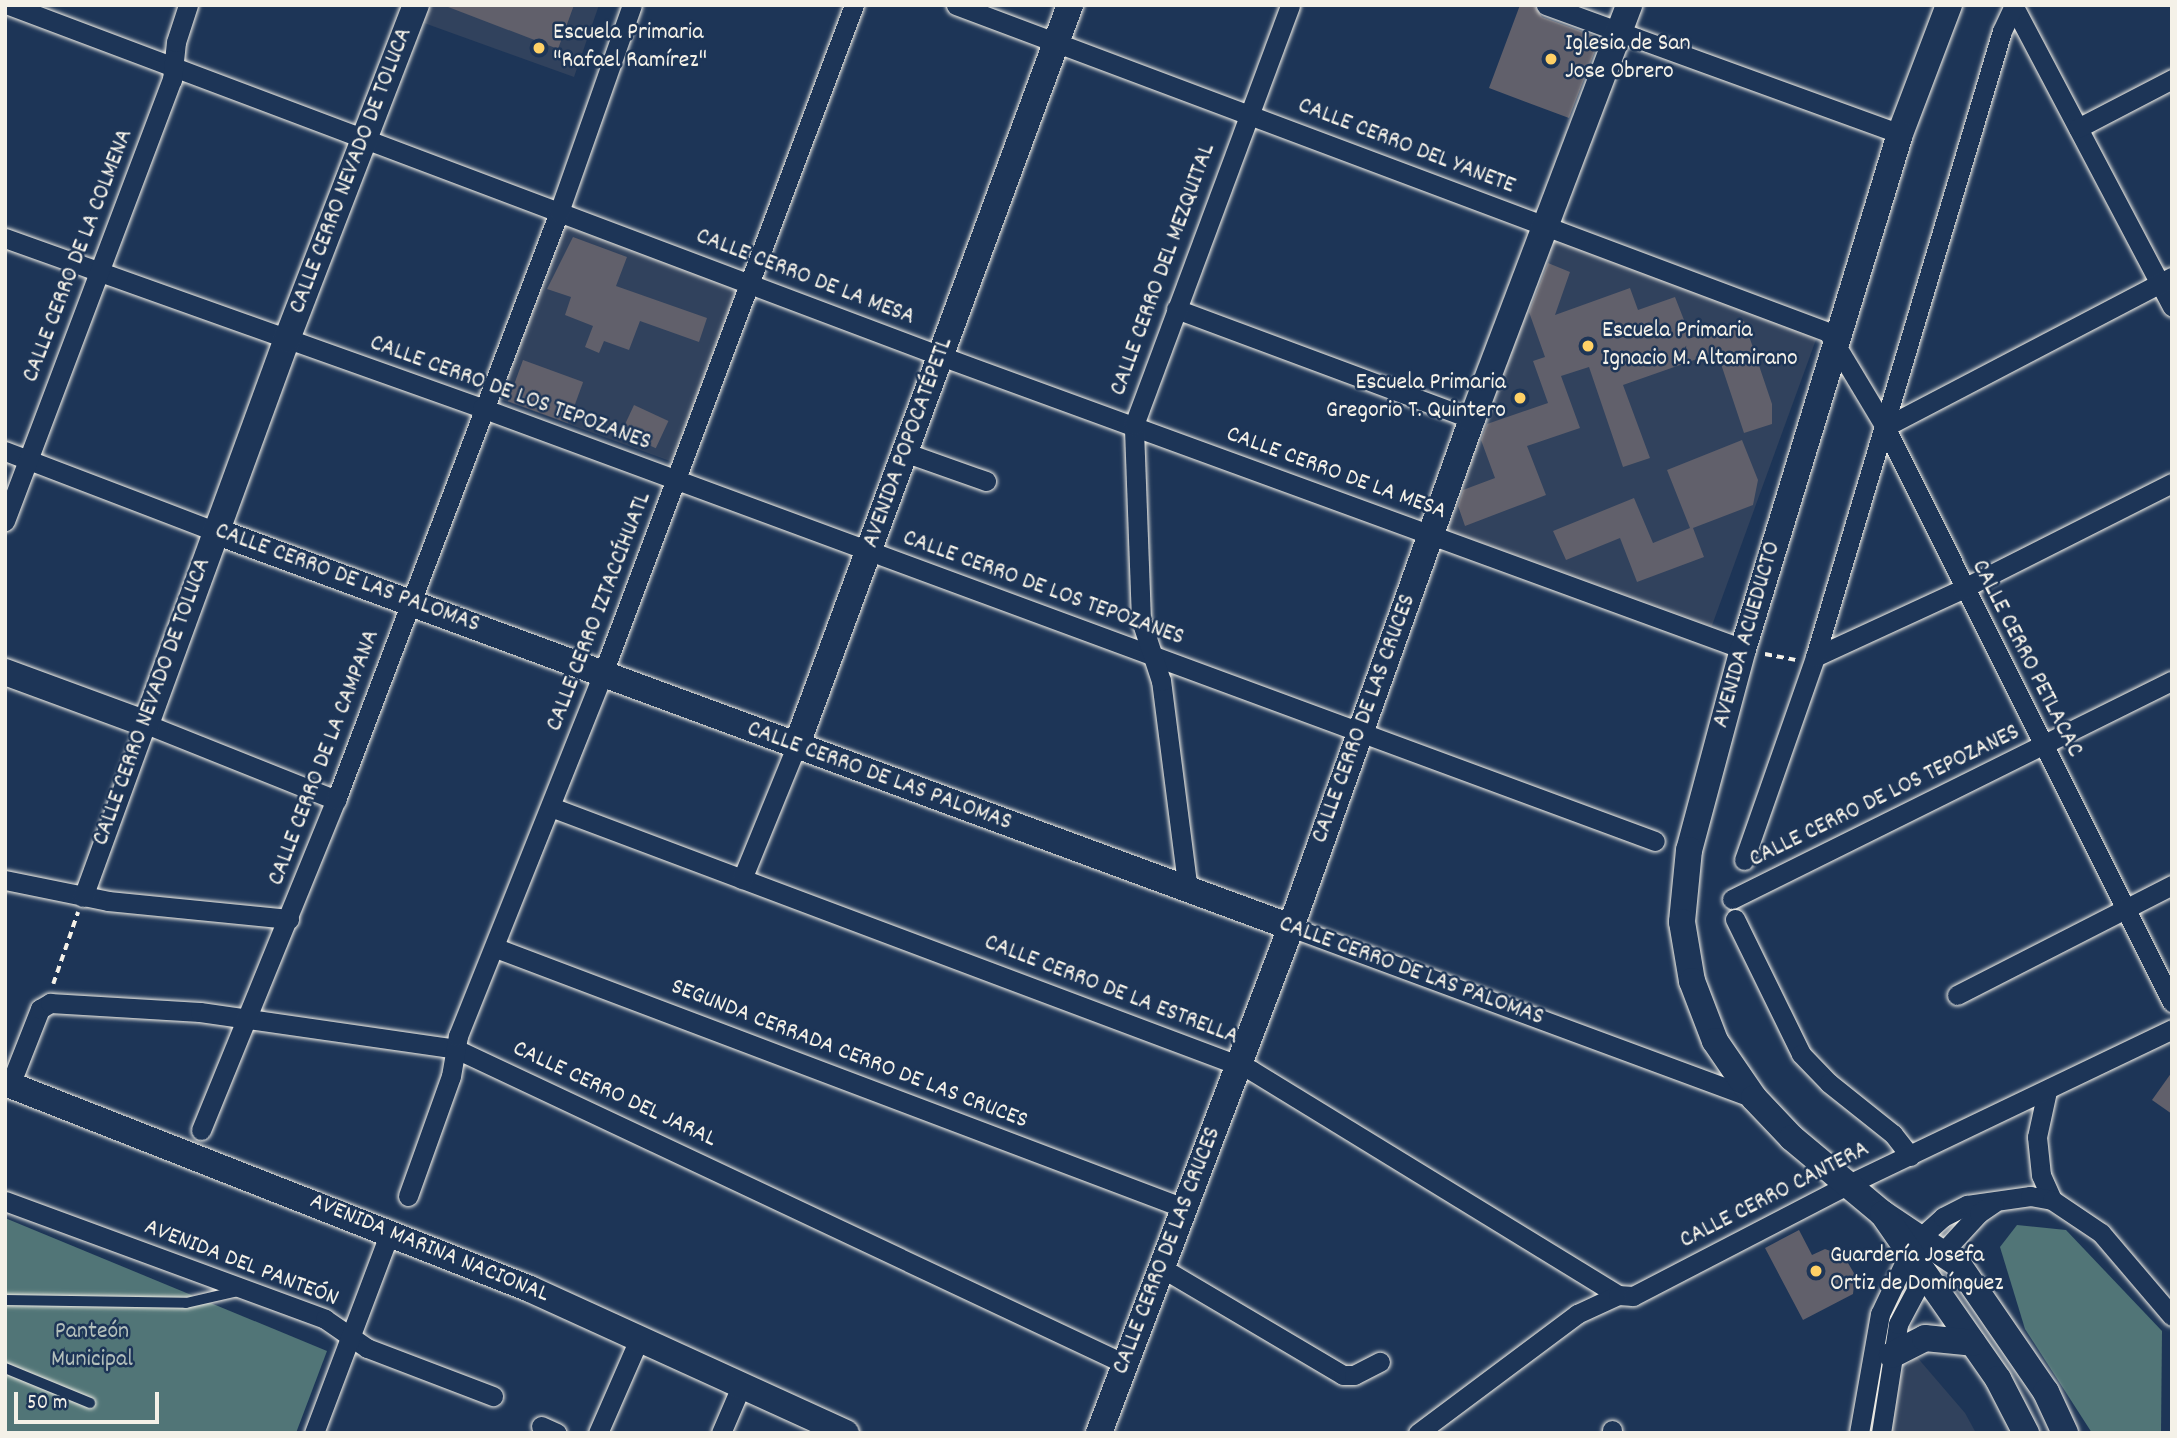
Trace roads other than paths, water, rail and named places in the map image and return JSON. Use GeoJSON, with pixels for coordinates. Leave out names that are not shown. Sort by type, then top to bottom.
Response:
{"type":"FeatureCollection","features":[{"type":"Feature","properties":{"kind":"street","name":"CALLE CERRO DE LA MESA"},"geometry":{"type":"LineString","coordinates":[[9,5],[941,355],[1742,649]]}},
{"type":"Feature","properties":{"kind":"street","name":"CALLE CERRO DE LA COLMENA"},"geometry":{"type":"LineString","coordinates":[[5,521],[175,66],[176,42],[188,5]]}},
{"type":"Feature","properties":{"kind":"street","name":"CALLE CERRO NEVADO DE TOLUCA"},"geometry":{"type":"LineString","coordinates":[[83,897],[215,531],[362,139],[416,5]]}},
{"type":"Feature","properties":{"kind":"street","name":"CALLE CERRO DE LA CAMPANA"},"geometry":{"type":"LineString","coordinates":[[201,1130],[336,800],[482,408],[559,212],[632,5]]}},
{"type":"Feature","properties":{"kind":"street","name":"CALLE CERRO IZTACCÍHUATL"},"geometry":{"type":"LineString","coordinates":[[408,1196],[462,1024],[496,948],[603,673],[751,284],[853,5]]}},
{"type":"Feature","properties":{"kind":"street","name":"CALLE CERRO DEL YANETE"},"geometry":{"type":"LineString","coordinates":[[956,5],[1809,322],[1836,340]]}},
{"type":"Feature","properties":{"kind":"street","name":"AVENIDA POPOCATÉPETL"},"geometry":{"type":"LineString","coordinates":[[742,879],[796,747],[870,551],[904,452],[1070,5]]}},
{"type":"Feature","properties":{"kind":"street","name":"CALLE CERRO DEL MEZQUITAL"},"geometry":{"type":"LineString","coordinates":[[1188,891],[1161,681],[1141,620],[1134,425],[1290,5]]}},
{"type":"Feature","properties":{"kind":"street"},"geometry":{"type":"LineString","coordinates":[[1546,5],[1900,134]]}},
{"type":"Feature","properties":{"kind":"street","name":"CALLE CERRO DE LAS CRUCES"},"geometry":{"type":"LineString","coordinates":[[1099,1433],[1290,927],[1544,225],[1629,5]]}},
{"type":"Feature","properties":{"kind":"street","name":"AVENIDA ACUEDUCTO"},"geometry":{"type":"LineString","coordinates":[[1948,5],[1900,134],[1742,649],[1691,839],[1682,922],[1699,1004],[1715,1041],[1754,1098],[1792,1138],[1851,1183],[1915,1246],[1944,1251],[2002,1322],[2046,1392],[2065,1433]]}},
{"type":"Feature","properties":{"kind":"street"},"geometry":{"type":"LineString","coordinates":[[2014,6],[2078,128],[2166,280],[2172,307]]}},
{"type":"Feature","properties":{"kind":"street"},"geometry":{"type":"LineString","coordinates":[[1744,860],[1815,657],[2002,31],[2014,6]]}},
{"type":"Feature","properties":{"kind":"street"},"geometry":{"type":"LineString","coordinates":[[2078,128],[2172,79]]}},
{"type":"Feature","properties":{"kind":"street","name":"CALLE CERRO DE LOS TEPOZANES"},"geometry":{"type":"LineString","coordinates":[[5,238],[482,408],[1655,841]]}},
{"type":"Feature","properties":{"kind":"street"},"geometry":{"type":"LineString","coordinates":[[1885,427],[2166,280]]}},
{"type":"Feature","properties":{"kind":"street"},"geometry":{"type":"LineString","coordinates":[[1176,309],[1472,419]]}},
{"type":"Feature","properties":{"kind":"street","name":"CALLE CERRO PETLACAC"},"geometry":{"type":"LineString","coordinates":[[1836,340],[1885,427],[1962,589],[2172,1002]]}},
{"type":"Feature","properties":{"kind":"street","name":"CALLE CERRO DE LAS PALOMAS"},"geometry":{"type":"LineString","coordinates":[[5,451],[796,747],[1754,1098]]}},
{"type":"Feature","properties":{"kind":"street"},"geometry":{"type":"LineString","coordinates":[[904,452],[986,481]]}},
{"type":"Feature","properties":{"kind":"street"},"geometry":{"type":"LineString","coordinates":[[1815,657],[1962,589],[2172,483]]}},
{"type":"Feature","properties":{"kind":"street"},"geometry":{"type":"LineString","coordinates":[[5,672],[146,724],[336,800]]}},
{"type":"Feature","properties":{"kind":"street","name":"CALLE CERRO DE LOS TEPOZANES"},"geometry":{"type":"LineString","coordinates":[[1732,899],[2172,681]]}},
{"type":"Feature","properties":{"kind":"street","name":"CALLE CERRO DE LA ESTRELLA"},"geometry":{"type":"LineString","coordinates":[[551,807],[1238,1065],[1618,1295]]}},
{"type":"Feature","properties":{"kind":"street"},"geometry":{"type":"LineString","coordinates":[[5,880],[83,897],[289,919]]}},
{"type":"Feature","properties":{"kind":"street"},"geometry":{"type":"LineString","coordinates":[[1958,995],[2172,885]]}},
{"type":"Feature","properties":{"kind":"street"},"geometry":{"type":"LineString","coordinates":[[1735,919],[1801,1054],[1829,1083],[1894,1134],[1910,1156]]}},
{"type":"Feature","properties":{"kind":"street","name":"SEGUNDA CERRADA CERRO DE LAS CRUCES"},"geometry":{"type":"LineString","coordinates":[[496,948],[1184,1208]]}},
{"type":"Feature","properties":{"kind":"street","name":"CALLE CERRO DEL JARAL"},"geometry":{"type":"LineString","coordinates":[[8,1084],[46,1004],[188,1011],[456,1049],[1125,1364]]}},
{"type":"Feature","properties":{"kind":"street","name":"CALLE CERRO CANTERA"},"geometry":{"type":"LineString","coordinates":[[1418,1433],[1548,1331],[1618,1295],[1633,1296],[1851,1183],[2172,1029]]}},
{"type":"Feature","properties":{"kind":"street","name":"AVENIDA MARINA NACIONAL"},"geometry":{"type":"LineString","coordinates":[[8,1084],[390,1232],[640,1337],[846,1433]]}},
{"type":"Feature","properties":{"kind":"street"},"geometry":{"type":"LineString","coordinates":[[2047,1091],[2038,1147],[2041,1175],[2052,1200],[2101,1233],[2172,1316]]}},
{"type":"Feature","properties":{"kind":"street"},"geometry":{"type":"LineString","coordinates":[[1859,1433],[1880,1314],[1915,1246],[1950,1213],[2001,1199],[2052,1200]]}},
{"type":"Feature","properties":{"kind":"street"},"geometry":{"type":"LineString","coordinates":[[1881,1433],[1900,1315],[1923,1277],[1944,1251],[1979,1213],[2001,1199]]}},
{"type":"Feature","properties":{"kind":"street","name":"AVENIDA DEL PANTEÓN"},"geometry":{"type":"LineString","coordinates":[[5,1201],[325,1319],[348,1337],[493,1396]]}},
{"type":"Feature","properties":{"kind":"street"},"geometry":{"type":"LineString","coordinates":[[314,1433],[348,1337],[390,1232]]}},
{"type":"Feature","properties":{"kind":"street"},"geometry":{"type":"LineString","coordinates":[[1915,1246],[1923,1277],[1973,1343],[2026,1433]]}},
{"type":"Feature","properties":{"kind":"street"},"geometry":{"type":"LineString","coordinates":[[1161,1268],[1348,1377],[1380,1362]]}},
{"type":"Feature","properties":{"kind":"street"},"geometry":{"type":"LineString","coordinates":[[598,1433],[640,1337]]}},
{"type":"Feature","properties":{"kind":"street"},"geometry":{"type":"LineString","coordinates":[[1892,1354],[1925,1338],[1973,1343]]}},
{"type":"Feature","properties":{"kind":"street"},"geometry":{"type":"LineString","coordinates":[[722,1433],[742,1384]]}},
{"type":"Feature","properties":{"kind":"lane"},"geometry":{"type":"LineString","coordinates":[[5,1300],[186,1303],[243,1290]]}},
{"type":"Feature","properties":{"kind":"lane"},"geometry":{"type":"LineString","coordinates":[[5,1368],[90,1403]]}},
{"type":"Feature","properties":{"kind":"place","name":"Escuela Primaria \"Rafael Ramírez\""},"geometry":{"type":"Point","coordinates":[539,48]}},
{"type":"Feature","properties":{"kind":"place","name":"Iglesia de San Jose Obrero"},"geometry":{"type":"Point","coordinates":[1551,59]}},
{"type":"Feature","properties":{"kind":"place","name":"Escuela Primaria Ignacio M. Altamirano"},"geometry":{"type":"Point","coordinates":[1588,346]}},
{"type":"Feature","properties":{"kind":"place","name":"Escuela Primaria Gregorio T. Quintero"},"geometry":{"type":"Point","coordinates":[1520,398]}},
{"type":"Feature","properties":{"kind":"place","name":"Guardería Josefa Ortiz de Domínguez"},"geometry":{"type":"Point","coordinates":[1816,1271]}},
{"type":"Feature","properties":{"kind":"park label","name":"Panteón Municipal"},"geometry":{"type":"Point","coordinates":[92,1347]}}]}
